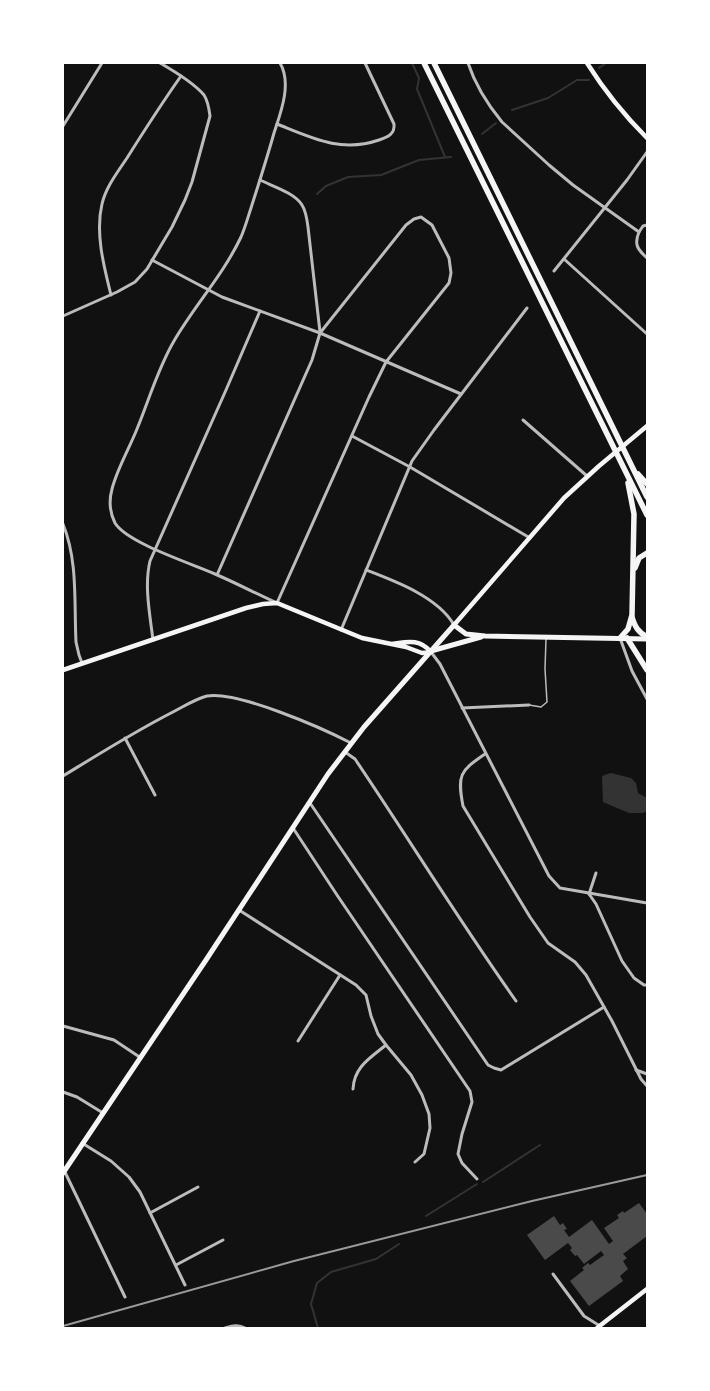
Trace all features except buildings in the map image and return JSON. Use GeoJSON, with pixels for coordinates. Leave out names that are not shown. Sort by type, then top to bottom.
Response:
{"type":"FeatureCollection","features":[{"type":"Feature","properties":{"kind":"highway"},"geometry":{"type":"LineString","coordinates":[[424,63],[647,515]]}},
{"type":"Feature","properties":{"kind":"highway"},"geometry":{"type":"LineString","coordinates":[[434,63],[647,497]]}},
{"type":"Feature","properties":{"kind":"highway"},"geometry":{"type":"LineString","coordinates":[[632,466],[647,484]]}},
{"type":"Feature","properties":{"kind":"highway"},"geometry":{"type":"LineString","coordinates":[[620,638],[628,629],[632,615],[634,572],[634,514],[625,471]]}},
{"type":"Feature","properties":{"kind":"highway"},"geometry":{"type":"LineString","coordinates":[[634,572],[639,558],[647,553]]}},
{"type":"Feature","properties":{"kind":"highway"},"geometry":{"type":"LineString","coordinates":[[632,615],[636,628],[647,638]]}},
{"type":"Feature","properties":{"kind":"highway"},"geometry":{"type":"LineString","coordinates":[[64,1170],[141,1058],[310,802],[351,743],[454,625],[466,634],[485,636],[647,638]]}},
{"type":"Feature","properties":{"kind":"highway"},"geometry":{"type":"LineString","coordinates":[[430,652],[485,636]]}},
{"type":"Feature","properties":{"kind":"highway"},"geometry":{"type":"LineString","coordinates":[[627,638],[647,670]]}},
{"type":"Feature","properties":{"kind":"main road"},"geometry":{"type":"LineString","coordinates":[[587,63],[619,107],[647,138]]}},
{"type":"Feature","properties":{"kind":"main road"},"geometry":{"type":"LineString","coordinates":[[454,625],[561,502],[587,476],[647,426]]}},
{"type":"Feature","properties":{"kind":"main road"},"geometry":{"type":"LineString","coordinates":[[63,670],[256,605],[277,603],[340,630],[367,639],[410,648],[422,653],[430,652]]}},
{"type":"Feature","properties":{"kind":"main road"},"geometry":{"type":"LineString","coordinates":[[391,644],[411,642],[419,643],[425,646],[430,652]]}},
{"type":"Feature","properties":{"kind":"main road"},"geometry":{"type":"LineString","coordinates":[[598,1327],[647,1290]]}},
{"type":"Feature","properties":{"kind":"street"},"geometry":{"type":"LineString","coordinates":[[63,126],[102,63]]}},
{"type":"Feature","properties":{"kind":"street"},"geometry":{"type":"LineString","coordinates":[[63,316],[111,295],[135,282],[142,275],[172,227],[192,182],[210,116],[209,106],[204,96],[180,76],[160,63]]}},
{"type":"Feature","properties":{"kind":"street"},"geometry":{"type":"LineString","coordinates":[[217,575],[312,360],[320,333],[406,226],[414,219],[421,217],[432,225],[449,258],[451,273],[449,283],[386,362],[277,603],[217,575],[154,549],[125,533],[116,524],[111,512],[111,491],[164,360],[174,341],[226,265],[242,236],[277,124],[284,93],[286,80],[284,70],[280,63]]}},
{"type":"Feature","properties":{"kind":"street"},"geometry":{"type":"LineString","coordinates":[[277,124],[312,138],[346,146],[366,144],[390,136],[394,128],[394,124],[365,63]]}},
{"type":"Feature","properties":{"kind":"street"},"geometry":{"type":"LineString","coordinates":[[468,63],[486,100],[502,122],[573,185],[606,207],[639,232]]}},
{"type":"Feature","properties":{"kind":"street"},"geometry":{"type":"LineString","coordinates":[[111,295],[104,267],[100,223],[102,205],[106,192],[146,127],[180,76]]}},
{"type":"Feature","properties":{"kind":"street"},"geometry":{"type":"LineString","coordinates":[[554,271],[606,207],[647,152]]}},
{"type":"Feature","properties":{"kind":"street"},"geometry":{"type":"LineString","coordinates":[[260,180],[295,197],[302,203],[305,210],[320,333]]}},
{"type":"Feature","properties":{"kind":"street"},"geometry":{"type":"LineString","coordinates":[[647,225],[643,226],[636,240],[638,248],[647,258]]}},
{"type":"Feature","properties":{"kind":"street"},"geometry":{"type":"LineString","coordinates":[[564,259],[647,334]]}},
{"type":"Feature","properties":{"kind":"street"},"geometry":{"type":"LineString","coordinates":[[152,260],[222,296],[320,333],[461,394]]}},
{"type":"Feature","properties":{"kind":"street"},"geometry":{"type":"LineString","coordinates":[[340,630],[412,461],[527,308]]}},
{"type":"Feature","properties":{"kind":"street"},"geometry":{"type":"LineString","coordinates":[[154,640],[150,616],[147,571],[154,549],[223,397],[260,310]]}},
{"type":"Feature","properties":{"kind":"street"},"geometry":{"type":"LineString","coordinates":[[523,420],[587,476]]}},
{"type":"Feature","properties":{"kind":"street"},"geometry":{"type":"LineString","coordinates":[[352,436],[530,538]]}},
{"type":"Feature","properties":{"kind":"street"},"geometry":{"type":"LineString","coordinates":[[63,524],[69,539],[73,557],[76,642],[78,655],[82,663]]}},
{"type":"Feature","properties":{"kind":"street"},"geometry":{"type":"LineString","coordinates":[[366,570],[397,582],[421,595],[448,616],[454,625]]}},
{"type":"Feature","properties":{"kind":"street"},"geometry":{"type":"LineString","coordinates":[[620,638],[632,671],[647,699]]}},
{"type":"Feature","properties":{"kind":"street"},"geometry":{"type":"LineString","coordinates":[[430,652],[440,664],[549,876],[560,888],[647,903]]}},
{"type":"Feature","properties":{"kind":"street"},"geometry":{"type":"LineString","coordinates":[[63,776],[162,717],[200,698],[216,696],[256,704],[351,743]]}},
{"type":"Feature","properties":{"kind":"street"},"geometry":{"type":"LineString","coordinates":[[462,708],[529,705]]}},
{"type":"Feature","properties":{"kind":"street"},"geometry":{"type":"LineString","coordinates":[[125,738],[154,795]]}},
{"type":"Feature","properties":{"kind":"street"},"geometry":{"type":"LineString","coordinates":[[345,752],[355,759],[489,963],[516,1001]]}},
{"type":"Feature","properties":{"kind":"street"},"geometry":{"type":"LineString","coordinates":[[486,754],[465,770],[460,778],[460,791],[463,806],[530,917],[548,943],[575,962],[586,975],[636,1070],[647,1086]]}},
{"type":"Feature","properties":{"kind":"street"},"geometry":{"type":"LineString","coordinates":[[310,802],[488,1065],[501,1070],[604,1007]]}},
{"type":"Feature","properties":{"kind":"street"},"geometry":{"type":"LineString","coordinates":[[293,828],[470,1091],[472,1102],[462,1134],[458,1154],[462,1163],[477,1179]]}},
{"type":"Feature","properties":{"kind":"street"},"geometry":{"type":"LineString","coordinates":[[588,894],[596,873]]}},
{"type":"Feature","properties":{"kind":"street"},"geometry":{"type":"LineString","coordinates":[[588,894],[596,904],[622,961],[634,978],[644,985],[647,985]]}},
{"type":"Feature","properties":{"kind":"street"},"geometry":{"type":"LineString","coordinates":[[239,910],[356,985],[366,995],[376,1028],[386,1045],[411,1075],[422,1095],[429,1114],[430,1128],[424,1154],[415,1162]]}},
{"type":"Feature","properties":{"kind":"street"},"geometry":{"type":"LineString","coordinates":[[298,1041],[340,976]]}},
{"type":"Feature","properties":{"kind":"street"},"geometry":{"type":"LineString","coordinates":[[63,1026],[114,1040],[141,1058]]}},
{"type":"Feature","properties":{"kind":"street"},"geometry":{"type":"LineString","coordinates":[[353,1088],[354,1079],[359,1070],[366,1061],[386,1045]]}},
{"type":"Feature","properties":{"kind":"street"},"geometry":{"type":"LineString","coordinates":[[636,1070],[647,1074]]}},
{"type":"Feature","properties":{"kind":"street"},"geometry":{"type":"LineString","coordinates":[[63,1092],[77,1097],[103,1113]]}},
{"type":"Feature","properties":{"kind":"street"},"geometry":{"type":"LineString","coordinates":[[82,1143],[111,1161],[129,1177],[140,1192],[185,1285]]}},
{"type":"Feature","properties":{"kind":"street"},"geometry":{"type":"LineString","coordinates":[[64,1170],[125,1297]]}},
{"type":"Feature","properties":{"kind":"street"},"geometry":{"type":"LineString","coordinates":[[150,1213],[198,1187]]}},
{"type":"Feature","properties":{"kind":"street"},"geometry":{"type":"LineString","coordinates":[[176,1265],[223,1240]]}},
{"type":"Feature","properties":{"kind":"street"},"geometry":{"type":"LineString","coordinates":[[553,1274],[584,1316],[598,1327]]}},
{"type":"Feature","properties":{"kind":"street"},"geometry":{"type":"LineString","coordinates":[[225,1328],[241,1326],[245,1328]]}},
{"type":"Feature","properties":{"kind":"lane"},"geometry":{"type":"LineString","coordinates":[[529,705],[541,707],[547,702],[545,670],[546,637]]}},
{"type":"Feature","properties":{"kind":"shaded area"},"geometry":{"type":"Polygon","coordinates":[[[611,773],[631,778],[636,783],[638,793],[647,798],[647,811],[643,813],[629,813],[603,802],[602,777],[611,773]]]}},
{"type":"Feature","properties":{"kind":"waterway"},"geometry":{"type":"LineString","coordinates":[[412,63],[419,78],[417,89],[445,157]]}},
{"type":"Feature","properties":{"kind":"waterway"},"geometry":{"type":"LineString","coordinates":[[599,68],[606,63]]}},
{"type":"Feature","properties":{"kind":"waterway"},"geometry":{"type":"LineString","coordinates":[[512,110],[548,98],[577,80],[589,80]]}},
{"type":"Feature","properties":{"kind":"waterway"},"geometry":{"type":"LineString","coordinates":[[482,134],[496,123]]}},
{"type":"Feature","properties":{"kind":"waterway"},"geometry":{"type":"LineString","coordinates":[[317,194],[326,186],[348,177],[381,175],[419,160],[451,157]]}},
{"type":"Feature","properties":{"kind":"waterway"},"geometry":{"type":"LineString","coordinates":[[483,1182],[540,1145]]}},
{"type":"Feature","properties":{"kind":"waterway"},"geometry":{"type":"LineString","coordinates":[[426,1216],[477,1184]]}},
{"type":"Feature","properties":{"kind":"waterway"},"geometry":{"type":"LineString","coordinates":[[318,1328],[311,1304],[317,1283],[331,1272],[376,1259],[399,1244]]}},
{"type":"Feature","properties":{"kind":"railway"},"geometry":{"type":"LineString","coordinates":[[63,1326],[294,1261],[532,1201],[647,1175]]}}]}
